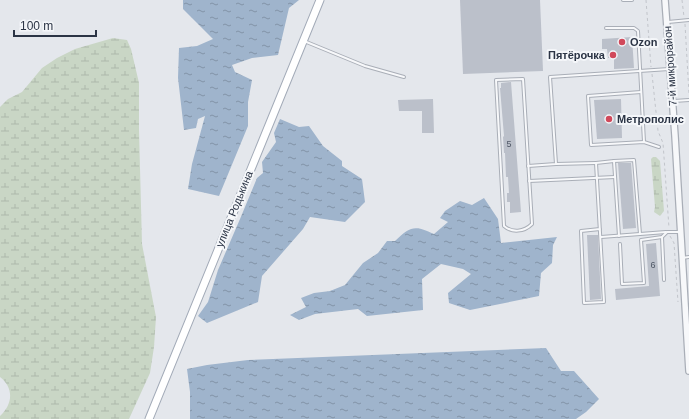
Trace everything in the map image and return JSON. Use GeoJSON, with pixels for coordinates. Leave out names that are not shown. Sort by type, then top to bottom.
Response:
{"type":"FeatureCollection","features":[{"type":"Feature","properties":{"kind":"main road","name":"улица Родькина"},"geometry":{"type":"LineString","coordinates":[[149,419],[320,0]]}},
{"type":"Feature","properties":{"kind":"street","name":"7-й микрорайон"},"geometry":{"type":"LineString","coordinates":[[665,0],[689,371]]}},
{"type":"Feature","properties":{"kind":"lane"},"geometry":{"type":"LineString","coordinates":[[623,0],[632,0]]}},
{"type":"Feature","properties":{"kind":"lane"},"geometry":{"type":"LineString","coordinates":[[666,22],[689,20]]}},
{"type":"Feature","properties":{"kind":"lane"},"geometry":{"type":"LineString","coordinates":[[606,28],[634,28],[638,31],[644,142]]}},
{"type":"Feature","properties":{"kind":"lane"},"geometry":{"type":"LineString","coordinates":[[303,40],[365,66],[404,77]]}},
{"type":"Feature","properties":{"kind":"lane"},"geometry":{"type":"LineString","coordinates":[[556,164],[550,77],[670,68]]}},
{"type":"Feature","properties":{"kind":"lane"},"geometry":{"type":"LineString","coordinates":[[523,79],[528,166],[532,224],[525,229],[508,229],[504,226],[496,80],[523,79]]}},
{"type":"Feature","properties":{"kind":"lane"},"geometry":{"type":"LineString","coordinates":[[641,92],[588,96],[591,145],[644,142],[659,147]]}},
{"type":"Feature","properties":{"kind":"lane"},"geometry":{"type":"LineString","coordinates":[[672,101],[689,100]]}},
{"type":"Feature","properties":{"kind":"lane"},"geometry":{"type":"LineString","coordinates":[[528,166],[634,160],[640,234]]}},
{"type":"Feature","properties":{"kind":"lane"},"geometry":{"type":"LineString","coordinates":[[614,161],[619,236]]}},
{"type":"Feature","properties":{"kind":"lane"},"geometry":{"type":"LineString","coordinates":[[596,163],[601,237],[604,302],[584,303],[581,231],[600,229]]}},
{"type":"Feature","properties":{"kind":"lane"},"geometry":{"type":"LineString","coordinates":[[529,180],[615,177]]}},
{"type":"Feature","properties":{"kind":"lane"},"geometry":{"type":"LineString","coordinates":[[620,244],[622,284],[644,283],[641,240],[662,237],[667,232]]}},
{"type":"Feature","properties":{"kind":"lane"},"geometry":{"type":"LineString","coordinates":[[601,237],[680,232]]}},
{"type":"Feature","properties":{"kind":"lane"},"geometry":{"type":"LineString","coordinates":[[662,237],[664,280]]}},
{"type":"Feature","properties":{"kind":"lane"},"geometry":{"type":"LineString","coordinates":[[681,258],[689,257]]}},
{"type":"Feature","properties":{"kind":"path"},"geometry":{"type":"LineString","coordinates":[[646,0],[658,131],[663,143],[669,229],[667,232],[674,243],[678,302]]}},
{"type":"Feature","properties":{"kind":"path"},"geometry":{"type":"LineString","coordinates":[[682,0],[685,21],[689,94]]}},
{"type":"Feature","properties":{"kind":"green space"},"geometry":{"type":"Polygon","coordinates":[[[113,38],[127,40],[131,49],[139,83],[142,244],[156,317],[154,347],[150,373],[129,419],[0,419],[0,416],[9,401],[10,391],[5,381],[0,377],[0,107],[8,99],[22,92],[42,68],[57,58],[75,49],[113,38]]]}},
{"type":"Feature","properties":{"kind":"green space"},"geometry":{"type":"Polygon","coordinates":[[[656,157],[660,161],[664,211],[660,216],[654,212],[655,207],[651,159],[656,157]]]}},
{"type":"Feature","properties":{"kind":"water"},"geometry":{"type":"Polygon","coordinates":[[[183,0],[299,0],[289,8],[278,55],[252,58],[232,65],[235,72],[252,80],[248,102],[248,126],[219,196],[188,189],[192,164],[205,116],[198,119],[196,128],[184,130],[178,78],[179,48],[197,46],[213,39],[183,9],[183,0]]]}},
{"type":"Feature","properties":{"kind":"water"},"geometry":{"type":"Polygon","coordinates":[[[280,119],[299,127],[309,126],[323,146],[342,161],[342,166],[362,179],[365,202],[345,222],[310,217],[303,229],[262,276],[258,302],[207,323],[198,316],[208,302],[218,270],[257,178],[263,173],[262,162],[276,142],[274,133],[280,119]]]}},
{"type":"Feature","properties":{"kind":"water"},"geometry":{"type":"Polygon","coordinates":[[[484,198],[498,219],[501,243],[557,237],[553,245],[552,263],[541,273],[539,296],[470,310],[449,303],[448,293],[471,274],[463,269],[441,264],[422,279],[423,310],[367,316],[358,309],[315,314],[299,320],[290,315],[306,307],[301,298],[314,293],[330,291],[345,285],[363,263],[378,253],[387,241],[395,241],[405,232],[413,228],[422,229],[434,234],[448,222],[440,218],[445,211],[460,201],[472,205],[484,198]]]}},
{"type":"Feature","properties":{"kind":"water"},"geometry":{"type":"Polygon","coordinates":[[[546,348],[561,371],[574,371],[599,399],[586,412],[576,419],[190,419],[190,392],[187,369],[207,365],[248,360],[546,348]]]}},
{"type":"Feature","properties":{"kind":"building"},"geometry":{"type":"Polygon","coordinates":[[[460,0],[540,0],[543,71],[463,74],[460,0]]]}},
{"type":"Feature","properties":{"kind":"building"},"geometry":{"type":"Polygon","coordinates":[[[632,37],[634,68],[614,69],[614,58],[608,58],[607,49],[602,49],[602,39],[632,37]]]}},
{"type":"Feature","properties":{"kind":"building"},"geometry":{"type":"Polygon","coordinates":[[[511,82],[521,212],[510,213],[510,202],[507,202],[507,193],[509,193],[508,177],[506,177],[500,88],[501,83],[511,82]]]}},
{"type":"Feature","properties":{"kind":"building"},"geometry":{"type":"Polygon","coordinates":[[[433,99],[434,133],[422,133],[422,111],[399,111],[398,100],[433,99]]]}},
{"type":"Feature","properties":{"kind":"building","name":"Метрополис"},"geometry":{"type":"Polygon","coordinates":[[[621,99],[622,138],[597,139],[594,100],[621,99]]]}},
{"type":"Feature","properties":{"kind":"building"},"geometry":{"type":"Polygon","coordinates":[[[618,163],[631,163],[636,228],[623,229],[618,163]]]}},
{"type":"Feature","properties":{"kind":"building"},"geometry":{"type":"Polygon","coordinates":[[[587,235],[598,235],[601,299],[590,300],[587,235]]]}},
{"type":"Feature","properties":{"kind":"building"},"geometry":{"type":"Polygon","coordinates":[[[656,243],[660,296],[616,300],[615,289],[649,286],[646,244],[656,243]]]}},
{"type":"Feature","properties":{"kind":"place","name":"Ozon"},"geometry":{"type":"Point","coordinates":[622,42]}},
{"type":"Feature","properties":{"kind":"place","name":"Пятёрочка"},"geometry":{"type":"Point","coordinates":[613,55]}},
{"type":"Feature","properties":{"kind":"place","name":"Метрополис"},"geometry":{"type":"Point","coordinates":[609,119]}}]}
